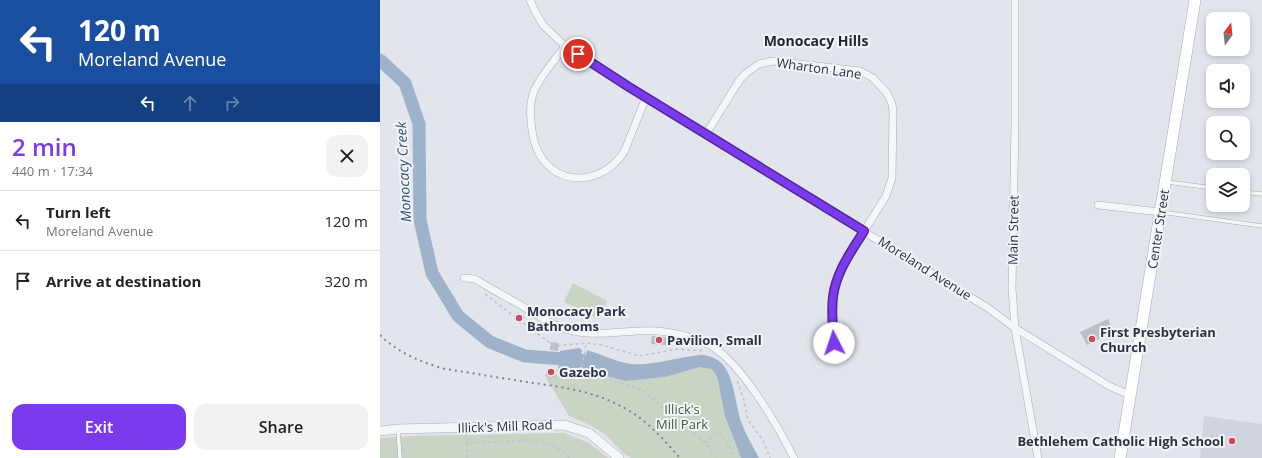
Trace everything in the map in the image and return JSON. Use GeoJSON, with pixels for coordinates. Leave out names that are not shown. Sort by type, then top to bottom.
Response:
{"type":"FeatureCollection","features":[{"type":"Feature","properties":{"kind":"main road","name":"Center Street"},"geometry":{"type":"LineString","coordinates":[[1120,458],[1194,0]]}},
{"type":"Feature","properties":{"kind":"street","name":"Moreland Avenue"},"geometry":{"type":"LineString","coordinates":[[530,0],[544,25],[565,46],[988,308],[1015,328],[1109,386],[1130,395]]}},
{"type":"Feature","properties":{"kind":"street","name":"Main Street"},"geometry":{"type":"LineString","coordinates":[[1015,0],[1015,124],[1012,288],[1015,328],[1038,458]]}},
{"type":"Feature","properties":{"kind":"street"},"geometry":{"type":"LineString","coordinates":[[565,46],[538,83],[534,91],[530,109],[532,134],[537,150],[545,162],[558,173],[576,178],[588,178],[602,173],[612,166],[621,157],[625,150],[646,97]]}},
{"type":"Feature","properties":{"kind":"street","name":"Wharton Lane"},"geometry":{"type":"LineString","coordinates":[[706,134],[744,74],[759,64],[782,61],[860,71],[873,78],[887,93],[892,104],[892,178],[886,196],[848,257],[838,276],[832,309],[834,343]]}},
{"type":"Feature","properties":{"kind":"street"},"geometry":{"type":"LineString","coordinates":[[1098,205],[1160,212]]}},
{"type":"Feature","properties":{"kind":"street"},"geometry":{"type":"LineString","coordinates":[[464,278],[474,279],[543,319],[566,329],[598,334],[631,331],[658,331],[687,336],[706,343],[722,354],[745,380],[785,439],[794,458]]}},
{"type":"Feature","properties":{"kind":"street","name":"Illick's Mill Road"},"geometry":{"type":"LineString","coordinates":[[380,431],[564,425],[589,433],[619,458]]}},
{"type":"Feature","properties":{"kind":"lane"},"geometry":{"type":"LineString","coordinates":[[1165,182],[1206,187]]}},
{"type":"Feature","properties":{"kind":"lane"},"geometry":{"type":"LineString","coordinates":[[1250,193],[1262,194]]}},
{"type":"Feature","properties":{"kind":"lane"},"geometry":{"type":"LineString","coordinates":[[1160,212],[1262,226]]}},
{"type":"Feature","properties":{"kind":"lane"},"geometry":{"type":"LineString","coordinates":[[398,430],[400,458]]}},
{"type":"Feature","properties":{"kind":"path"},"geometry":{"type":"LineString","coordinates":[[481,291],[554,346],[586,344],[602,345],[639,356],[678,348],[710,352]]}},
{"type":"Feature","properties":{"kind":"path"},"geometry":{"type":"LineString","coordinates":[[581,372],[586,344]]}},
{"type":"Feature","properties":{"kind":"path"},"geometry":{"type":"LineString","coordinates":[[556,371],[581,372],[641,389],[706,443],[717,458]]}},
{"type":"Feature","properties":{"kind":"path"},"geometry":{"type":"LineString","coordinates":[[737,380],[744,400],[748,420],[763,440],[770,458]]}},
{"type":"Feature","properties":{"kind":"path"},"geometry":{"type":"LineString","coordinates":[[465,432],[468,458]]}},
{"type":"Feature","properties":{"kind":"path"},"geometry":{"type":"LineString","coordinates":[[706,443],[719,432],[734,458]]}},
{"type":"Feature","properties":{"kind":"path"},"geometry":{"type":"LineString","coordinates":[[467,443],[537,440],[556,446],[569,458]]}},
{"type":"Feature","properties":{"kind":"shaded area","name":"Bethlehem Catholic High School"},"geometry":{"type":"Polygon","coordinates":[[[1204,416],[1262,424],[1262,458],[1200,458],[1204,416]]]}},
{"type":"Feature","properties":{"kind":"green space"},"geometry":{"type":"Polygon","coordinates":[[[573,283],[607,301],[598,319],[564,302],[573,283]]]}},
{"type":"Feature","properties":{"kind":"green space","name":"Illick's Mill Park"},"geometry":{"type":"Polygon","coordinates":[[[700,367],[711,370],[717,377],[729,426],[741,458],[631,458],[623,453],[606,435],[592,426],[569,416],[545,376],[554,378],[555,374],[567,375],[572,371],[590,371],[624,381],[665,377],[700,367]]]}},
{"type":"Feature","properties":{"kind":"green space"},"geometry":{"type":"Polygon","coordinates":[[[564,433],[589,443],[608,458],[380,458],[380,438],[564,433]]]}},
{"type":"Feature","properties":{"kind":"water"},"geometry":{"type":"Polygon","coordinates":[[[579,348],[582,350],[579,368],[566,368],[558,371],[560,351],[579,348]]]}},
{"type":"Feature","properties":{"kind":"water"},"geometry":{"type":"Polygon","coordinates":[[[587,350],[620,362],[631,364],[657,363],[701,355],[712,357],[720,362],[731,379],[743,426],[759,458],[741,458],[725,416],[718,380],[715,373],[711,369],[700,367],[665,377],[625,381],[583,370],[587,350]]]}},
{"type":"Feature","properties":{"kind":"building","name":"Monocacy Park Bathrooms"},"geometry":{"type":"Polygon","coordinates":[[[518,312],[525,317],[520,324],[514,319],[518,312]]]}},
{"type":"Feature","properties":{"kind":"building","name":"First Presbyterian Church"},"geometry":{"type":"Polygon","coordinates":[[[1108,319],[1114,332],[1087,345],[1080,332],[1108,319]]]}},
{"type":"Feature","properties":{"kind":"building","name":"Pavilion, Small"},"geometry":{"type":"Polygon","coordinates":[[[652,336],[667,337],[666,345],[651,344],[652,336]]]}},
{"type":"Feature","properties":{"kind":"building","name":"Gazebo"},"geometry":{"type":"Polygon","coordinates":[[[551,342],[559,343],[558,351],[550,350],[551,342]]]}},
{"type":"Feature","properties":{"kind":"building","name":"Gazebo"},"geometry":{"type":"Polygon","coordinates":[[[548,368],[556,371],[554,378],[545,376],[548,368]]]}},
{"type":"Feature","properties":{"kind":"waterway","name":"Monocacy Creek"},"geometry":{"type":"LineString","coordinates":[[380,60],[405,83],[419,124],[420,220],[432,273],[458,316],[490,342],[525,356],[577,360],[602,364]]}},
{"type":"Feature","properties":{"kind":"railway"},"geometry":{"type":"LineString","coordinates":[[380,335],[402,352],[445,369],[565,388],[603,398],[626,409],[641,419],[655,431],[680,458]]}},
{"type":"Feature","properties":{"kind":"place","name":"Monocacy Park Bathrooms"},"geometry":{"type":"Point","coordinates":[519,318]}},
{"type":"Feature","properties":{"kind":"place","name":"First Presbyterian Church"},"geometry":{"type":"Point","coordinates":[1092,339]}},
{"type":"Feature","properties":{"kind":"place","name":"Pavilion, Small"},"geometry":{"type":"Point","coordinates":[659,340]}},
{"type":"Feature","properties":{"kind":"place","name":"Gazebo"},"geometry":{"type":"Point","coordinates":[551,372]}},
{"type":"Feature","properties":{"kind":"place","name":"Bethlehem Catholic High School"},"geometry":{"type":"Point","coordinates":[1232,441]}},
{"type":"Feature","properties":{"kind":"district","name":"Monocacy Hills"},"geometry":{"type":"Point","coordinates":[816,40]}},
{"type":"Feature","properties":{"kind":"route"},"geometry":{"type":"LineString","coordinates":[[578,54],[629,87],[864,231],[848,257],[838,276],[835,286],[832,309],[834,343]]}}]}
